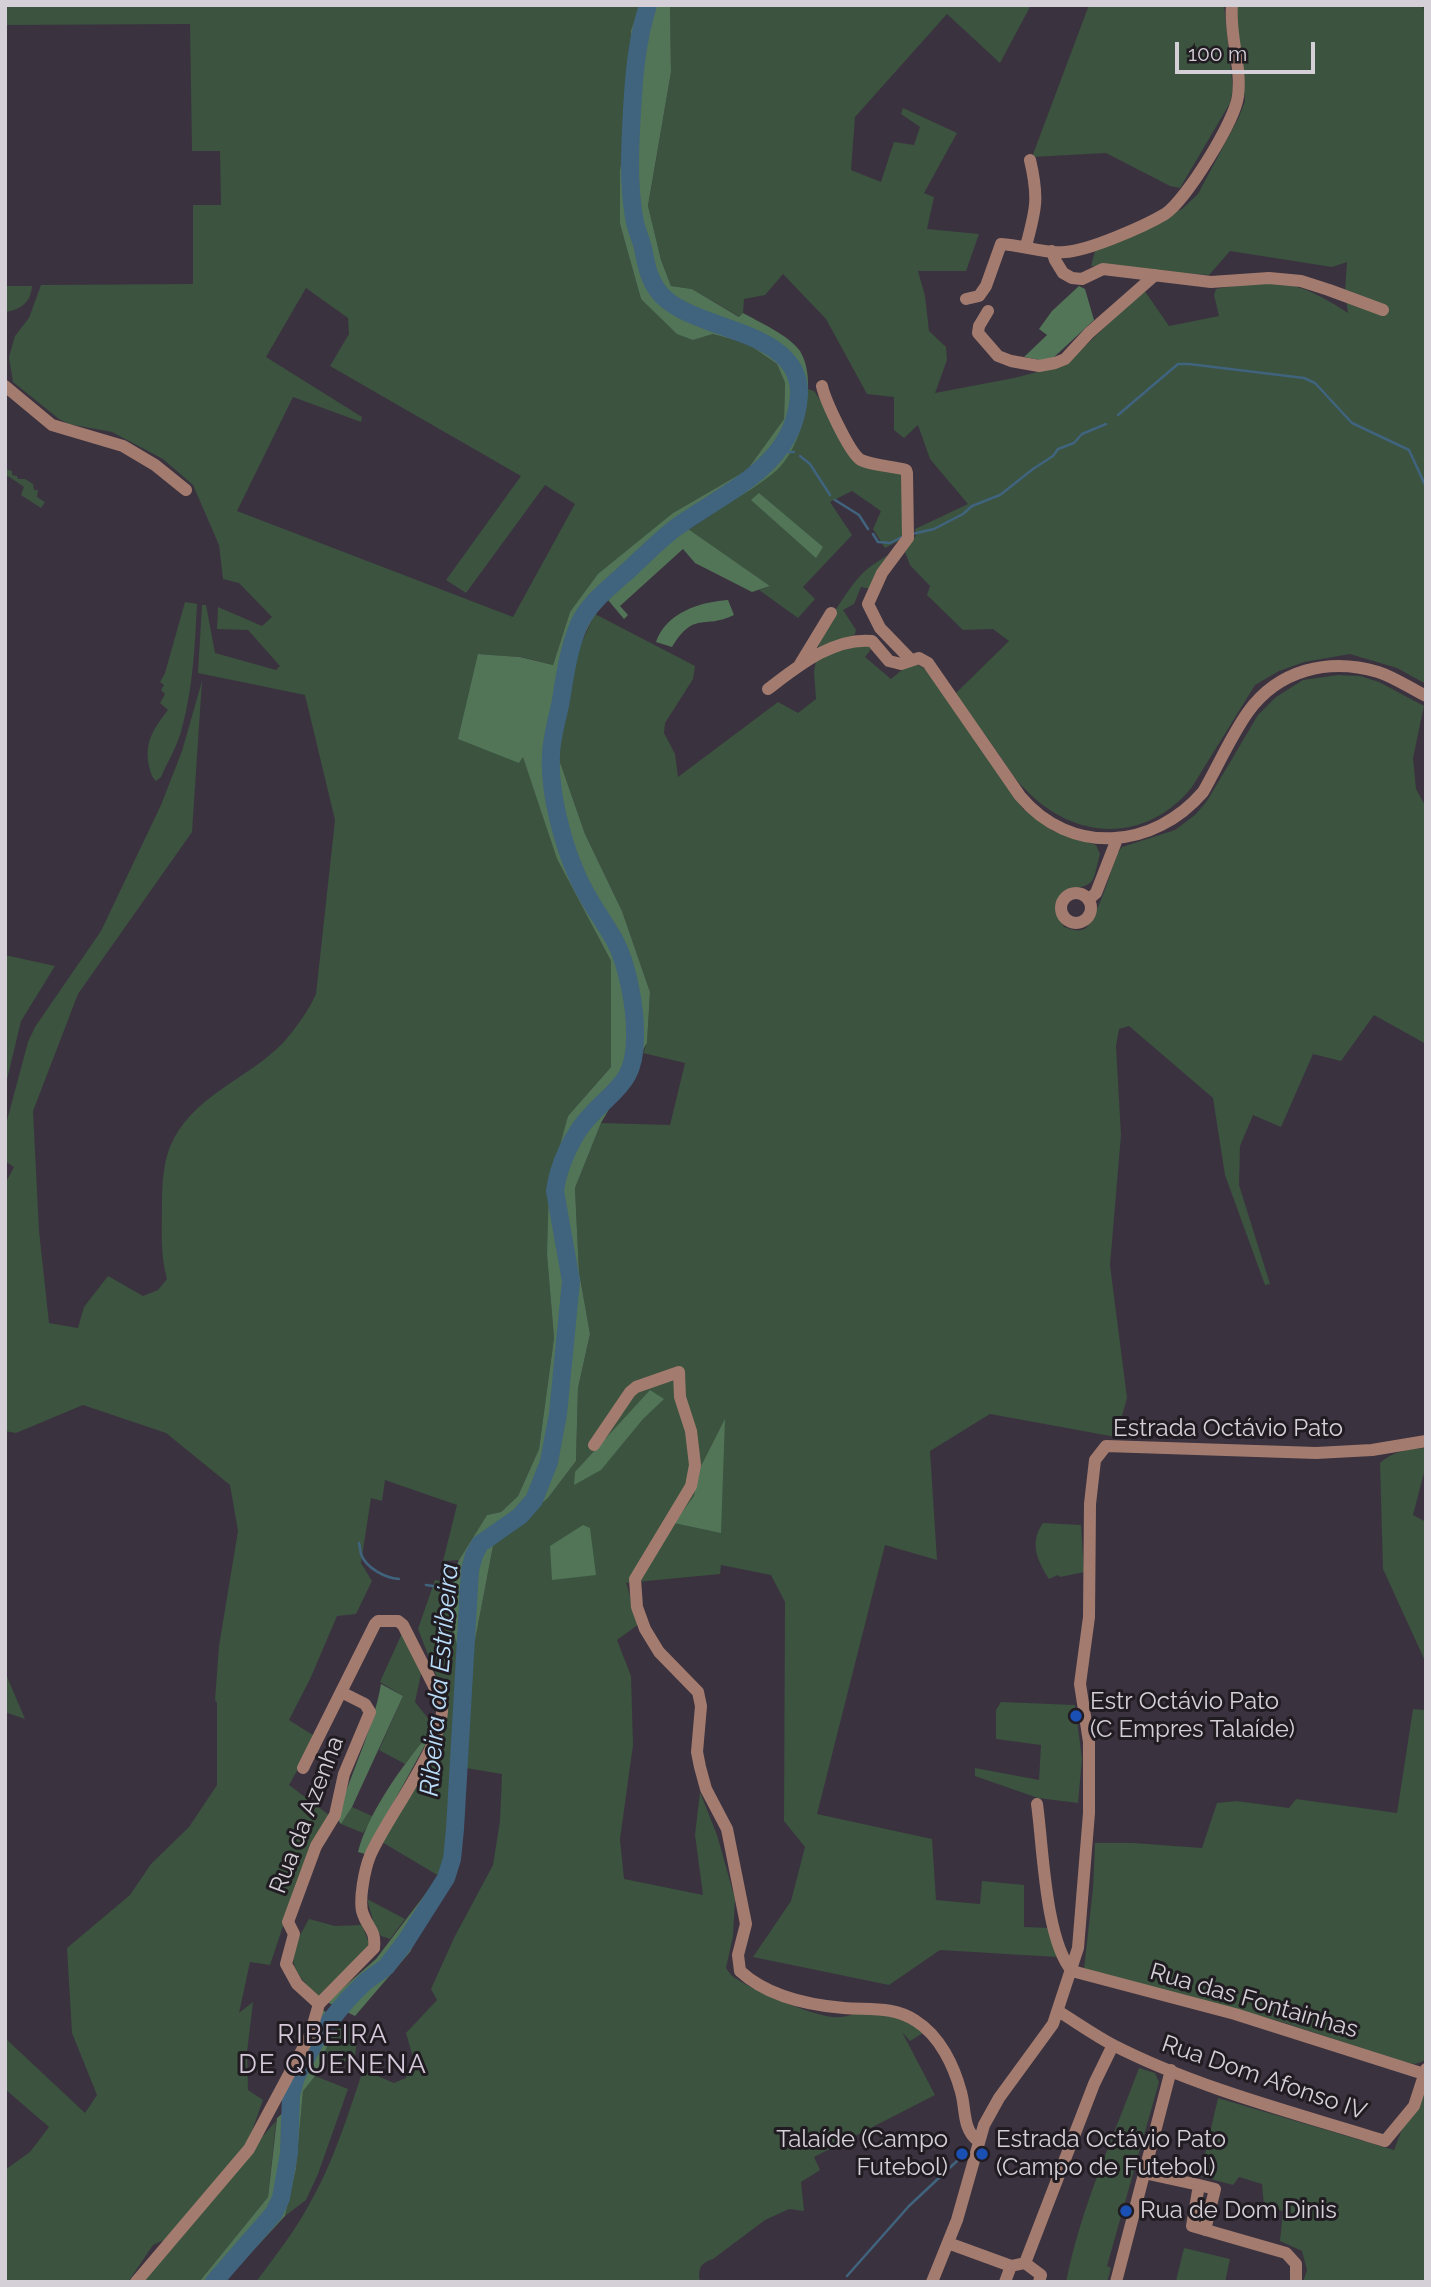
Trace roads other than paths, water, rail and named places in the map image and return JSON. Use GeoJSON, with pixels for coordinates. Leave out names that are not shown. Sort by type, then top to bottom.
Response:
{"type":"FeatureCollection","features":[{"type":"Feature","properties":{"kind":"street"},"geometry":{"type":"LineString","coordinates":[[966,299],[979,296],[986,286],[1001,244],[1062,253],[1078,250],[1166,213],[1182,197],[1231,117],[1238,98],[1232,5]]}},
{"type":"Feature","properties":{"kind":"street"},"geometry":{"type":"LineString","coordinates":[[1026,246],[1036,207],[1030,160]]}},
{"type":"Feature","properties":{"kind":"street"},"geometry":{"type":"LineString","coordinates":[[1052,251],[1063,273],[1072,278],[1082,279],[1103,269],[1211,282],[1269,278],[1301,281],[1383,310]]}},
{"type":"Feature","properties":{"kind":"street"},"geometry":{"type":"LineString","coordinates":[[988,311],[978,333],[998,356],[1039,366],[1055,363],[1065,359],[1089,333],[1155,275]]}},
{"type":"Feature","properties":{"kind":"street"},"geometry":{"type":"LineString","coordinates":[[5,386],[52,425],[123,446],[163,470],[186,490]]}},
{"type":"Feature","properties":{"kind":"street"},"geometry":{"type":"LineString","coordinates":[[822,386],[824,398],[836,417],[847,446],[854,454],[861,460],[906,470],[907,473],[908,538],[882,573],[868,604],[880,628],[910,659]]}},
{"type":"Feature","properties":{"kind":"street"},"geometry":{"type":"LineString","coordinates":[[800,664],[831,612]]}},
{"type":"Feature","properties":{"kind":"street"},"geometry":{"type":"LineString","coordinates":[[768,689],[800,664],[835,647],[858,640],[872,641],[889,661],[901,664],[919,658],[928,663],[1028,805],[1044,819],[1064,830],[1086,836],[1117,839],[1159,828],[1194,802],[1203,792],[1248,713],[1264,694],[1287,677],[1315,667],[1348,665],[1379,672],[1426,696]]}},
{"type":"Feature","properties":{"kind":"street"},"geometry":{"type":"LineString","coordinates":[[1089,899],[1096,893],[1117,839]]}},
{"type":"Feature","properties":{"kind":"street"},"geometry":{"type":"LineString","coordinates":[[594,1445],[630,1392],[636,1387],[679,1372],[680,1397],[691,1431],[695,1465],[691,1486],[635,1579],[637,1607],[645,1629],[659,1652],[698,1692],[701,1706],[697,1752],[700,1768],[706,1789],[727,1829],[746,1924],[738,1955],[740,1971],[755,1984],[793,2000],[844,2008],[885,2009],[902,2012],[919,2022],[952,2062],[962,2093],[967,2129],[978,2141]]}},
{"type":"Feature","properties":{"kind":"street","name":"Estrada Octávio Pato"},"geometry":{"type":"LineString","coordinates":[[932,2282],[963,2202],[978,2141],[989,2114],[1041,2042],[1058,2011],[1078,1948],[1089,1813],[1089,1742],[1080,1684],[1090,1617],[1090,1504],[1095,1460],[1099,1452],[1106,1446],[1316,1453],[1372,1450],[1426,1441]]}},
{"type":"Feature","properties":{"kind":"street"},"geometry":{"type":"LineString","coordinates":[[136,2282],[249,2149],[310,2035],[319,2004],[374,1948],[374,1932],[362,1911],[367,1866],[377,1841],[438,1731],[443,1711],[442,1702],[408,1631],[398,1621],[378,1621],[374,1624],[303,1768]]}},
{"type":"Feature","properties":{"kind":"street","name":"Rua da Azenha"},"geometry":{"type":"LineString","coordinates":[[319,2004],[297,1984],[286,1964],[294,1934],[289,1922],[316,1846],[335,1815],[344,1774],[370,1712],[365,1704],[341,1692]]}},
{"type":"Feature","properties":{"kind":"street"},"geometry":{"type":"LineString","coordinates":[[1037,1804],[1053,1926],[1065,1963],[1072,1971]]}},
{"type":"Feature","properties":{"kind":"street","name":"Rua das Fontainhas"},"geometry":{"type":"LineString","coordinates":[[1072,1971],[1236,2014],[1425,2072]]}},
{"type":"Feature","properties":{"kind":"street","name":"Rua Dom Afonso IV"},"geometry":{"type":"LineString","coordinates":[[1058,2011],[1113,2045],[1171,2070],[1383,2146],[1414,2106],[1425,2072]]}},
{"type":"Feature","properties":{"kind":"street"},"geometry":{"type":"LineString","coordinates":[[1025,2263],[1091,2092],[1113,2045]]}},
{"type":"Feature","properties":{"kind":"street"},"geometry":{"type":"LineString","coordinates":[[1115,2282],[1171,2070]]}},
{"type":"Feature","properties":{"kind":"street"},"geometry":{"type":"LineString","coordinates":[[1144,2173],[1199,2185],[1192,2226],[1286,2253],[1296,2264],[1296,2282]]}},
{"type":"Feature","properties":{"kind":"street"},"geometry":{"type":"LineString","coordinates":[[948,2244],[1011,2266],[1025,2263],[1041,2275],[1039,2282]]}},
{"type":"Feature","properties":{"kind":"street"},"geometry":{"type":"LineString","coordinates":[[1005,2282],[1011,2266]]}},
{"type":"Feature","properties":{"kind":"waterway","name":"Ribeira da Estribeira"},"geometry":{"type":"LineString","coordinates":[[214,2282],[274,2213],[281,2198],[289,2153],[291,2095],[296,2077],[319,2034],[348,1999],[386,1967],[446,1878],[452,1859],[455,1829],[470,1570],[480,1544],[520,1516],[534,1500],[549,1462],[558,1414],[571,1281],[555,1191],[559,1171],[578,1131],[628,1074],[635,1038],[633,1002],[624,962],[576,873],[561,831],[554,800],[551,749],[573,642],[579,624],[598,598],[674,529],[754,475],[771,459],[785,440],[795,419],[799,394],[795,372],[782,355],[763,343],[693,315],[673,304],[658,291],[649,274],[635,220],[630,164],[635,70],[648,5]]}},
{"type":"Feature","properties":{"kind":"waterway"},"geometry":{"type":"LineString","coordinates":[[1118,415],[1178,364],[1304,378],[1315,383],[1352,423],[1409,450],[1426,487]]}},
{"type":"Feature","properties":{"kind":"waterway"},"geometry":{"type":"LineString","coordinates":[[912,534],[934,529],[963,514],[972,506],[1000,495],[1053,456],[1058,449],[1074,443],[1082,434],[1106,424]]}},
{"type":"Feature","properties":{"kind":"waterway"},"geometry":{"type":"LineString","coordinates":[[778,452],[794,452]]}},
{"type":"Feature","properties":{"kind":"waterway"},"geometry":{"type":"LineString","coordinates":[[800,456],[810,464],[830,495]]}},
{"type":"Feature","properties":{"kind":"waterway"},"geometry":{"type":"LineString","coordinates":[[835,500],[859,515],[868,529]]}},
{"type":"Feature","properties":{"kind":"waterway"},"geometry":{"type":"LineString","coordinates":[[873,534],[878,542],[890,543],[902,537]]}},
{"type":"Feature","properties":{"kind":"waterway"},"geometry":{"type":"LineString","coordinates":[[359,1543],[363,1559],[372,1568],[388,1577],[399,1579]]}},
{"type":"Feature","properties":{"kind":"waterway"},"geometry":{"type":"LineString","coordinates":[[426,1585],[454,1589],[468,1597]]}},
{"type":"Feature","properties":{"kind":"waterway"},"geometry":{"type":"LineString","coordinates":[[847,2276],[909,2206],[957,2161]]}},
{"type":"Feature","properties":{"kind":"place","name":"Estr Octávio Pato (C Empres Talaíde)"},"geometry":{"type":"Point","coordinates":[1076,1716]}},
{"type":"Feature","properties":{"kind":"place","name":"Talaíde (Campo Futebol)"},"geometry":{"type":"Point","coordinates":[962,2154]}},
{"type":"Feature","properties":{"kind":"place","name":"Estrada Octávio Pato (Campo de Futebol)"},"geometry":{"type":"Point","coordinates":[982,2154]}},
{"type":"Feature","properties":{"kind":"place","name":"Rua de Dom Dinis"},"geometry":{"type":"Point","coordinates":[1126,2211]}},
{"type":"Feature","properties":{"kind":"district","name":"RIBEIRA DE QUENENA"},"geometry":{"type":"Point","coordinates":[333,2050]}}]}
